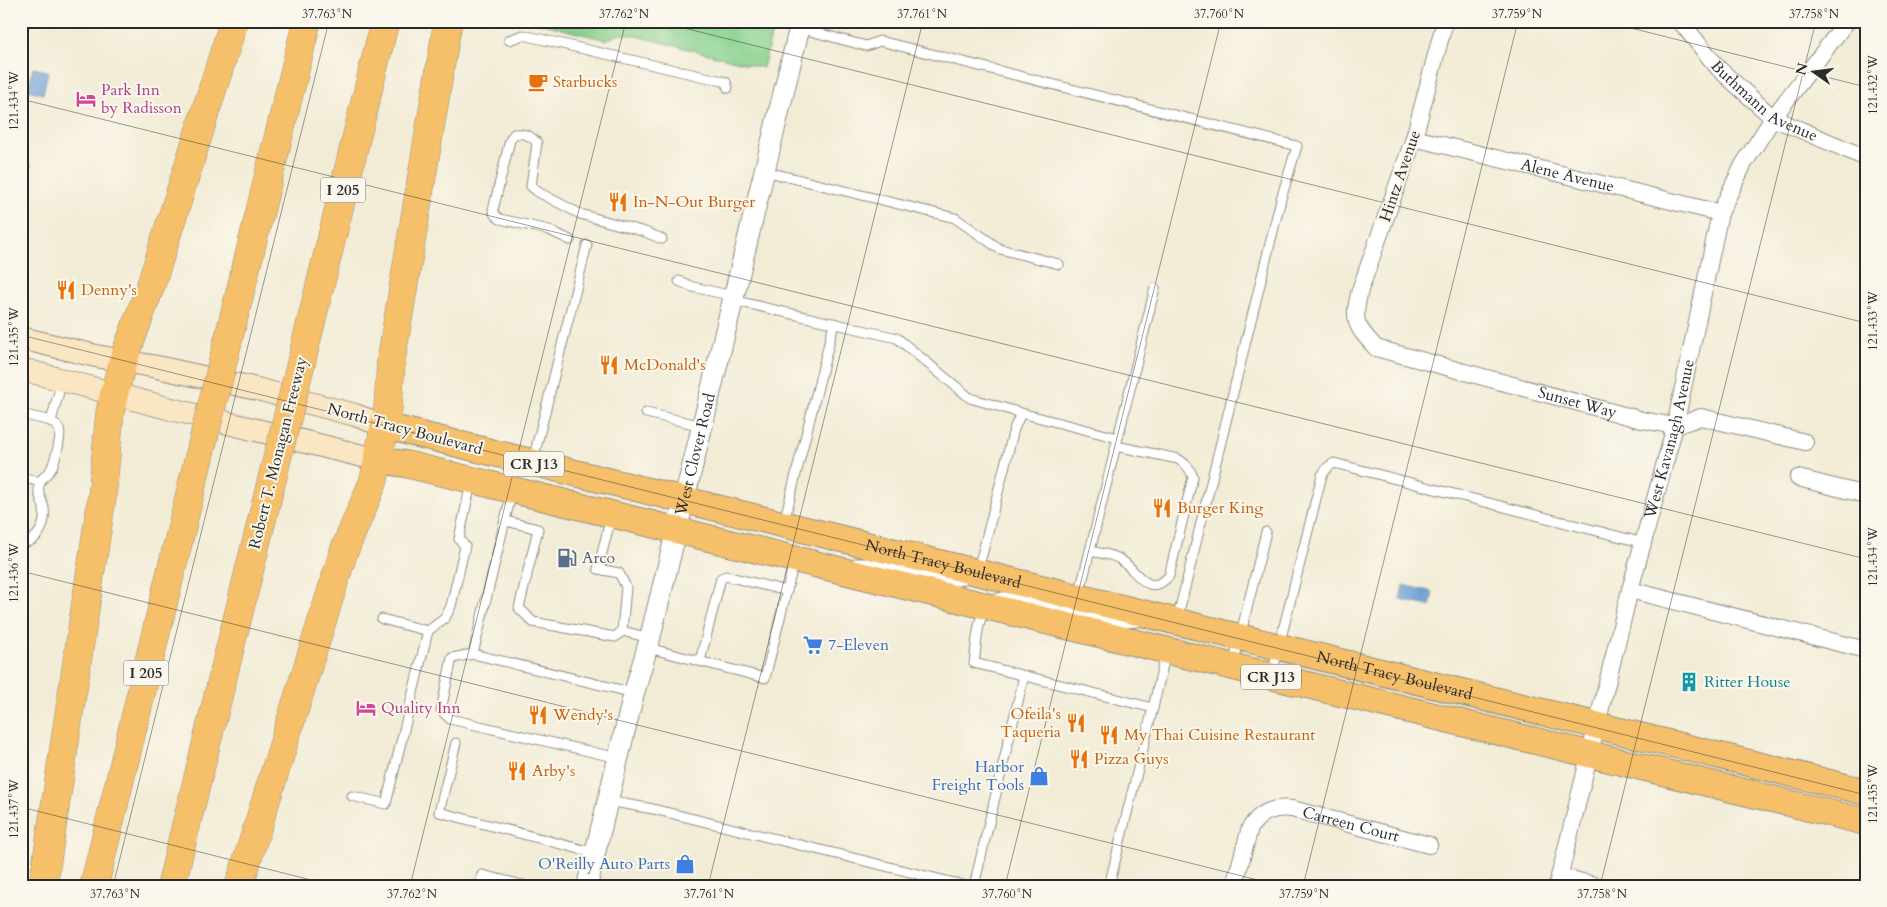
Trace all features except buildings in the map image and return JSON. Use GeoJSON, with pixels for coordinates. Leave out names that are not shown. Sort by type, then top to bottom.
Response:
{"type":"FeatureCollection","features":[{"type":"Feature","properties":{"kind":"highway"},"geometry":{"type":"LineString","coordinates":[[43,886],[100,506],[110,412],[123,361],[151,285],[234,21]]}},
{"type":"Feature","properties":{"kind":"highway","name":"I 205"},"geometry":{"type":"LineString","coordinates":[[94,886],[307,21]]}},
{"type":"Feature","properties":{"kind":"highway","name":"Robert T. Monagan Freeway"},"geometry":{"type":"LineString","coordinates":[[171,886],[385,21]]}},
{"type":"Feature","properties":{"kind":"highway"},"geometry":{"type":"LineString","coordinates":[[239,886],[344,551],[374,480],[379,460],[388,408],[391,361],[448,21]]}},
{"type":"Feature","properties":{"kind":"main road","name":"North Tracy Boulevard"},"geometry":{"type":"LineString","coordinates":[[21,338],[96,356],[158,366],[257,389],[355,415],[385,426],[532,463],[1866,792]]}},
{"type":"Feature","properties":{"kind":"main road","name":"CR J13"},"geometry":{"type":"LineString","coordinates":[[21,369],[379,460]]}},
{"type":"Feature","properties":{"kind":"main road","name":"North Tracy Boulevard"},"geometry":{"type":"LineString","coordinates":[[379,460],[405,464],[472,480],[1866,822]]}},
{"type":"Feature","properties":{"kind":"street","name":"Hintz Avenue"},"geometry":{"type":"LineString","coordinates":[[1359,330],[1354,312],[1360,290],[1414,138],[1445,21]]}},
{"type":"Feature","properties":{"kind":"street","name":"Buthmann Avenue"},"geometry":{"type":"LineString","coordinates":[[1680,21],[1719,69],[1773,118],[1866,158]]}},
{"type":"Feature","properties":{"kind":"street","name":"West Kavanagh Avenue"},"geometry":{"type":"LineString","coordinates":[[1558,881],[1630,590],[1675,426],[1720,213],[1743,165],[1773,118],[1847,21]]}},
{"type":"Feature","properties":{"kind":"street","name":"West Clover Road"},"geometry":{"type":"LineString","coordinates":[[587,886],[634,692],[649,643],[703,426],[800,25]]}},
{"type":"Feature","properties":{"kind":"street","name":"Alene Avenue"},"geometry":{"type":"LineString","coordinates":[[1414,138],[1720,213]]}},
{"type":"Feature","properties":{"kind":"street","name":"Sunset Way"},"geometry":{"type":"LineString","coordinates":[[1359,330],[1376,348],[1642,420],[1675,426],[1701,417],[1805,442]]}},
{"type":"Feature","properties":{"kind":"street"},"geometry":{"type":"LineString","coordinates":[[1798,478],[1866,495]]}},
{"type":"Feature","properties":{"kind":"street"},"geometry":{"type":"LineString","coordinates":[[1630,590],[1866,650]]}},
{"type":"Feature","properties":{"kind":"street"},"geometry":{"type":"LineString","coordinates":[[1770,798],[1813,796],[1866,809]]}},
{"type":"Feature","properties":{"kind":"street","name":"Carreen Court"},"geometry":{"type":"LineString","coordinates":[[1234,886],[1250,828],[1262,814],[1271,810],[1281,808],[1292,809],[1429,845]]}},
{"type":"Feature","properties":{"kind":"street"},"geometry":{"type":"LineString","coordinates":[[1558,881],[1598,886]]}},
{"type":"Feature","properties":{"kind":"lane"},"geometry":{"type":"LineString","coordinates":[[800,25],[866,46],[880,41],[1297,146],[1281,199],[1168,620],[1124,623],[1011,596],[995,598],[986,606],[980,624],[974,663],[1153,708]]}},
{"type":"Feature","properties":{"kind":"lane"},"geometry":{"type":"LineString","coordinates":[[509,40],[523,35],[726,82],[728,88]]}},
{"type":"Feature","properties":{"kind":"lane"},"geometry":{"type":"LineString","coordinates":[[570,240],[549,230],[500,218],[495,215],[493,210],[510,140],[514,134],[520,133],[533,137],[537,143],[531,186],[538,192],[580,214],[645,232],[662,239]]}},
{"type":"Feature","properties":{"kind":"lane"},"geometry":{"type":"LineString","coordinates":[[21,162],[26,168],[21,199]]}},
{"type":"Feature","properties":{"kind":"lane"},"geometry":{"type":"LineString","coordinates":[[764,171],[955,218],[1000,249],[1059,264]]}},
{"type":"Feature","properties":{"kind":"lane"},"geometry":{"type":"LineString","coordinates":[[532,463],[587,245]]}},
{"type":"Feature","properties":{"kind":"lane"},"geometry":{"type":"LineString","coordinates":[[679,281],[693,287],[733,298],[897,338],[970,398],[1178,459],[1190,469],[1193,477],[1169,576],[1164,582],[1150,584],[1141,580],[1120,559],[1090,551]]}},
{"type":"Feature","properties":{"kind":"lane"},"geometry":{"type":"LineString","coordinates":[[1078,598],[1155,288]]}},
{"type":"Feature","properties":{"kind":"lane"},"geometry":{"type":"LineString","coordinates":[[783,524],[834,323]]}},
{"type":"Feature","properties":{"kind":"lane"},"geometry":{"type":"LineString","coordinates":[[51,421],[62,379]]}},
{"type":"Feature","properties":{"kind":"lane"},"geometry":{"type":"LineString","coordinates":[[646,413],[703,426]]}},
{"type":"Feature","properties":{"kind":"lane"},"geometry":{"type":"LineString","coordinates":[[21,414],[51,421],[58,427],[60,435],[52,469],[40,482],[39,498],[44,510],[41,529],[35,538],[21,542]]}},
{"type":"Feature","properties":{"kind":"lane"},"geometry":{"type":"LineString","coordinates":[[831,568],[866,563],[948,582],[962,581],[976,572],[1014,429],[1021,414]]}},
{"type":"Feature","properties":{"kind":"lane"},"geometry":{"type":"LineString","coordinates":[[1272,677],[1322,475],[1334,463],[1345,464],[1644,543]]}},
{"type":"Feature","properties":{"kind":"lane"},"geometry":{"type":"LineString","coordinates":[[21,477],[40,482]]}},
{"type":"Feature","properties":{"kind":"lane"},"geometry":{"type":"LineString","coordinates":[[352,796],[386,804],[428,631],[445,618],[451,606],[465,546],[459,539],[472,480]]}},
{"type":"Feature","properties":{"kind":"lane"},"geometry":{"type":"LineString","coordinates":[[473,654],[512,490]]}},
{"type":"Feature","properties":{"kind":"lane"},"geometry":{"type":"LineString","coordinates":[[506,521],[538,529],[519,608],[533,622],[615,637],[622,631],[626,587],[619,573],[598,569],[612,515]]}},
{"type":"Feature","properties":{"kind":"lane"},"geometry":{"type":"LineString","coordinates":[[1233,667],[1266,532]]}},
{"type":"Feature","properties":{"kind":"lane"},"geometry":{"type":"LineString","coordinates":[[622,631],[649,643],[700,661],[765,678],[794,560]]}},
{"type":"Feature","properties":{"kind":"lane"},"geometry":{"type":"LineString","coordinates":[[700,661],[721,578],[726,576],[786,591]]}},
{"type":"Feature","properties":{"kind":"lane"},"geometry":{"type":"LineString","coordinates":[[382,619],[428,631]]}},
{"type":"Feature","properties":{"kind":"lane"},"geometry":{"type":"LineString","coordinates":[[1109,886],[1167,651]]}},
{"type":"Feature","properties":{"kind":"lane"},"geometry":{"type":"LineString","coordinates":[[618,758],[450,719],[441,710],[452,658],[473,654],[634,692]]}},
{"type":"Feature","properties":{"kind":"lane"},"geometry":{"type":"LineString","coordinates":[[974,886],[1024,676]]}},
{"type":"Feature","properties":{"kind":"lane"},"geometry":{"type":"LineString","coordinates":[[456,743],[439,812],[595,854]]}},
{"type":"Feature","properties":{"kind":"lane"},"geometry":{"type":"LineString","coordinates":[[608,801],[653,809],[967,886]]}},
{"type":"Feature","properties":{"kind":"lane"},"geometry":{"type":"LineString","coordinates":[[480,886],[482,875],[526,886]]}},
{"type":"Feature","properties":{"kind":"green space"},"geometry":{"type":"Polygon","coordinates":[[[531,21],[775,21],[763,68],[633,35],[620,34],[606,40],[531,21]]]}},
{"type":"Feature","properties":{"kind":"water"},"geometry":{"type":"Polygon","coordinates":[[[33,68],[48,71],[43,94],[28,90],[33,68]]]}},
{"type":"Feature","properties":{"kind":"water"},"geometry":{"type":"Polygon","coordinates":[[[1403,585],[1433,592],[1430,606],[1400,600],[1403,585]]]}},
{"type":"Feature","properties":{"kind":"place","name":"Starbucks"},"geometry":{"type":"Point","coordinates":[538,82]}},
{"type":"Feature","properties":{"kind":"place","name":"Park Inn by Radisson"},"geometry":{"type":"Point","coordinates":[86,99]}},
{"type":"Feature","properties":{"kind":"place","name":"In-N-Out Burger"},"geometry":{"type":"Point","coordinates":[618,202]}},
{"type":"Feature","properties":{"kind":"place","name":"Denny's"},"geometry":{"type":"Point","coordinates":[66,290]}},
{"type":"Feature","properties":{"kind":"place","name":"McDonald's"},"geometry":{"type":"Point","coordinates":[609,365]}},
{"type":"Feature","properties":{"kind":"place","name":"Burger King"},"geometry":{"type":"Point","coordinates":[1162,508]}},
{"type":"Feature","properties":{"kind":"place","name":"Arco"},"geometry":{"type":"Point","coordinates":[567,558]}},
{"type":"Feature","properties":{"kind":"place","name":"7-Eleven"},"geometry":{"type":"Point","coordinates":[813,645]}},
{"type":"Feature","properties":{"kind":"place","name":"Ritter House"},"geometry":{"type":"Point","coordinates":[1689,682]}},
{"type":"Feature","properties":{"kind":"place","name":"Quality Inn"},"geometry":{"type":"Point","coordinates":[366,708]}},
{"type":"Feature","properties":{"kind":"place","name":"Wendy's"},"geometry":{"type":"Point","coordinates":[538,715]}},
{"type":"Feature","properties":{"kind":"place","name":"Ofeila's Taqueria"},"geometry":{"type":"Point","coordinates":[1076,723]}},
{"type":"Feature","properties":{"kind":"place","name":"My Thai Cuisine Restaurant"},"geometry":{"type":"Point","coordinates":[1109,735]}},
{"type":"Feature","properties":{"kind":"place","name":"Pizza Guys"},"geometry":{"type":"Point","coordinates":[1079,759]}},
{"type":"Feature","properties":{"kind":"place","name":"Arby's"},"geometry":{"type":"Point","coordinates":[517,771]}},
{"type":"Feature","properties":{"kind":"place","name":"Harbor Freight Tools"},"geometry":{"type":"Point","coordinates":[1039,776]}},
{"type":"Feature","properties":{"kind":"place","name":"O'Reilly Auto Parts"},"geometry":{"type":"Point","coordinates":[685,864]}}]}
